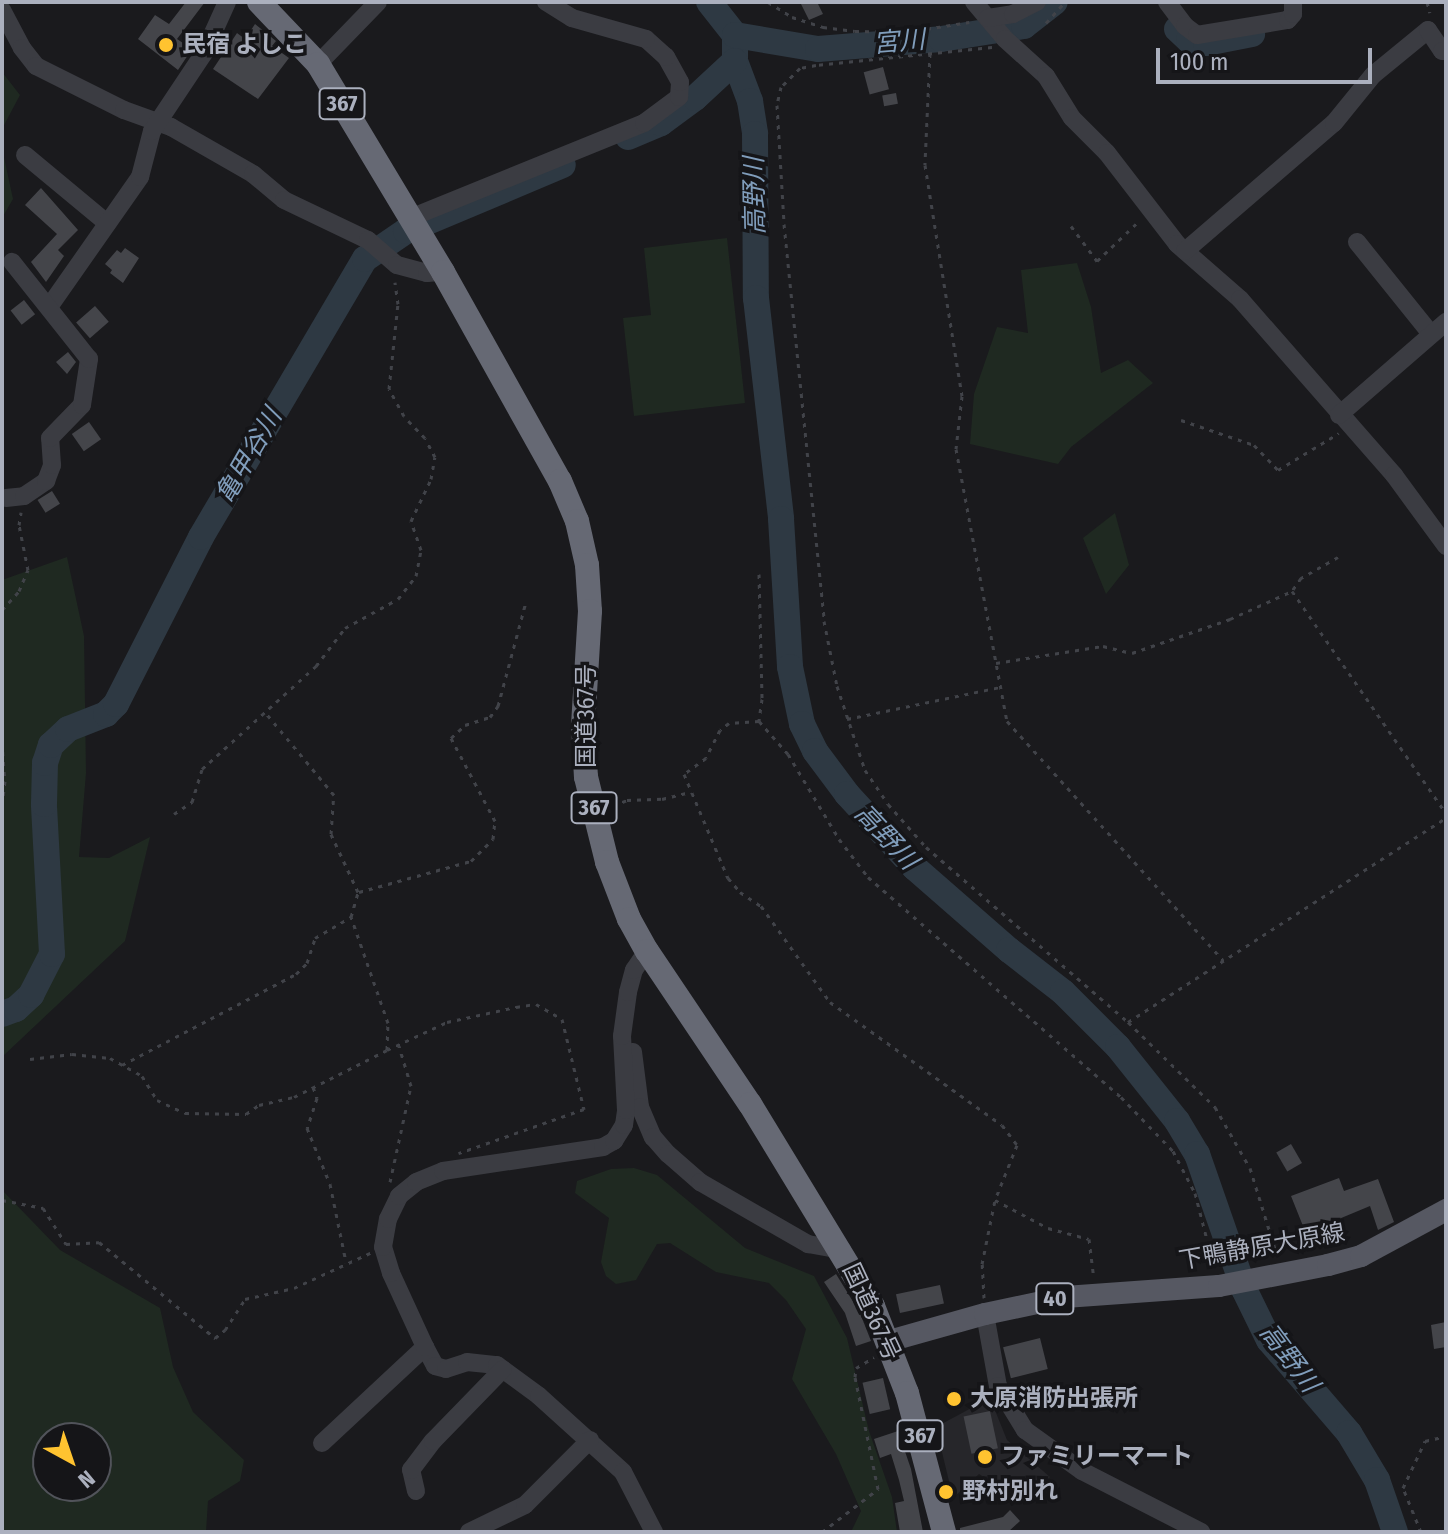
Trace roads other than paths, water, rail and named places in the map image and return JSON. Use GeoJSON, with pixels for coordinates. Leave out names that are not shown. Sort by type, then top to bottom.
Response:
{"type":"FeatureCollection","features":[{"type":"Feature","properties":{"kind":"highway","name":"国道367号"},"geometry":{"type":"LineString","coordinates":[[259,2],[318,64],[443,272],[560,481],[577,521],[587,565],[590,611],[583,724],[586,777],[607,862],[629,919],[647,951],[750,1104],[842,1250],[889,1341],[926,1458],[943,1531]]}},
{"type":"Feature","properties":{"kind":"main road","name":"下鴨静原大原線"},"geometry":{"type":"LineString","coordinates":[[889,1341],[983,1303],[1222,1286],[1361,1256],[1446,1210]]}},
{"type":"Feature","properties":{"kind":"street"},"geometry":{"type":"LineString","coordinates":[[49,307],[140,177],[157,124],[204,53],[227,2]]}},
{"type":"Feature","properties":{"kind":"street"},"geometry":{"type":"LineString","coordinates":[[318,64],[378,2]]}},
{"type":"Feature","properties":{"kind":"street"},"geometry":{"type":"LineString","coordinates":[[416,227],[644,123],[679,97],[680,82],[666,57],[646,39],[572,18],[546,2]]}},
{"type":"Feature","properties":{"kind":"street"},"geometry":{"type":"LineString","coordinates":[[974,2],[1008,42],[1046,76],[1072,118],[1107,153],[1145,206],[1185,251],[1240,299],[1394,475],[1446,546]]}},
{"type":"Feature","properties":{"kind":"street"},"geometry":{"type":"LineString","coordinates":[[990,21],[1037,2]]}},
{"type":"Feature","properties":{"kind":"street"},"geometry":{"type":"LineString","coordinates":[[1167,2],[1185,26],[1197,35],[1288,20],[1293,14],[1293,2]]}},
{"type":"Feature","properties":{"kind":"street"},"geometry":{"type":"LineString","coordinates":[[2,10],[22,48],[36,66],[157,124],[171,127],[253,174],[284,200],[379,250],[397,265],[427,273],[443,272]]}},
{"type":"Feature","properties":{"kind":"street"},"geometry":{"type":"LineString","coordinates":[[1185,251],[1334,123],[1373,75],[1428,30],[1442,51],[1446,51]]}},
{"type":"Feature","properties":{"kind":"street"},"geometry":{"type":"LineString","coordinates":[[25,155],[107,223]]}},
{"type":"Feature","properties":{"kind":"street"},"geometry":{"type":"LineString","coordinates":[[1357,242],[1431,334]]}},
{"type":"Feature","properties":{"kind":"street"},"geometry":{"type":"LineString","coordinates":[[12,262],[86,351],[89,359],[82,405],[50,438],[52,465],[46,481],[15,497]]}},
{"type":"Feature","properties":{"kind":"street"},"geometry":{"type":"LineString","coordinates":[[1344,421],[1446,322]]}},
{"type":"Feature","properties":{"kind":"street"},"geometry":{"type":"LineString","coordinates":[[647,951],[634,970],[626,1005],[622,1036],[626,1110],[624,1125],[614,1141],[603,1147],[443,1171],[416,1182],[399,1196],[388,1219],[383,1247],[391,1273],[435,1366],[446,1369],[467,1362],[503,1369],[590,1440],[623,1472],[654,1532]]}},
{"type":"Feature","properties":{"kind":"street"},"geometry":{"type":"LineString","coordinates":[[626,1005],[640,1107],[653,1137],[700,1182],[808,1244],[842,1250]]}},
{"type":"Feature","properties":{"kind":"street"},"geometry":{"type":"LineString","coordinates":[[983,1303],[998,1386],[1025,1430],[1082,1471],[1201,1532]]}},
{"type":"Feature","properties":{"kind":"street"},"geometry":{"type":"LineString","coordinates":[[322,1443],[425,1347]]}},
{"type":"Feature","properties":{"kind":"street"},"geometry":{"type":"LineString","coordinates":[[416,1491],[411,1470],[433,1441],[503,1369]]}},
{"type":"Feature","properties":{"kind":"street"},"geometry":{"type":"LineString","coordinates":[[469,1532],[525,1505],[590,1440]]}},
{"type":"Feature","properties":{"kind":"waterway","name":"高野川"},"geometry":{"type":"LineString","coordinates":[[709,2],[735,35],[735,61],[750,101],[755,134],[756,298],[781,519],[790,667],[802,724],[815,751],[847,794],[915,868],[1009,950],[1063,992],[1118,1047],[1177,1121],[1197,1154],[1244,1289],[1269,1340],[1349,1433],[1377,1480],[1395,1532]]}},
{"type":"Feature","properties":{"kind":"waterway","name":"宮川"},"geometry":{"type":"LineString","coordinates":[[735,35],[818,49],[941,39],[1024,26],[1055,2]]}},
{"type":"Feature","properties":{"kind":"waterway","name":"宮川"},"geometry":{"type":"LineString","coordinates":[[1177,29],[1189,40],[1206,43],[1252,34]]}},
{"type":"Feature","properties":{"kind":"waterway","name":"亀甲谷川"},"geometry":{"type":"LineString","coordinates":[[628,137],[661,123],[695,98],[735,61]]}},
{"type":"Feature","properties":{"kind":"waterway","name":"亀甲谷川"},"geometry":{"type":"LineString","coordinates":[[2,1014],[16,1009],[31,995],[52,954],[44,804],[45,763],[51,745],[68,729],[106,714],[116,704],[201,537],[365,259],[406,231],[563,165]]}},
{"type":"Feature","properties":{"kind":"place","name":"民宿 よしこ"},"geometry":{"type":"Point","coordinates":[166,45]}},
{"type":"Feature","properties":{"kind":"place","name":"大原消防出張所"},"geometry":{"type":"Point","coordinates":[954,1399]}},
{"type":"Feature","properties":{"kind":"place","name":"ファミリーマート"},"geometry":{"type":"Point","coordinates":[985,1457]}},
{"type":"Feature","properties":{"kind":"place","name":"野村別れ"},"geometry":{"type":"Point","coordinates":[946,1492]}}]}
